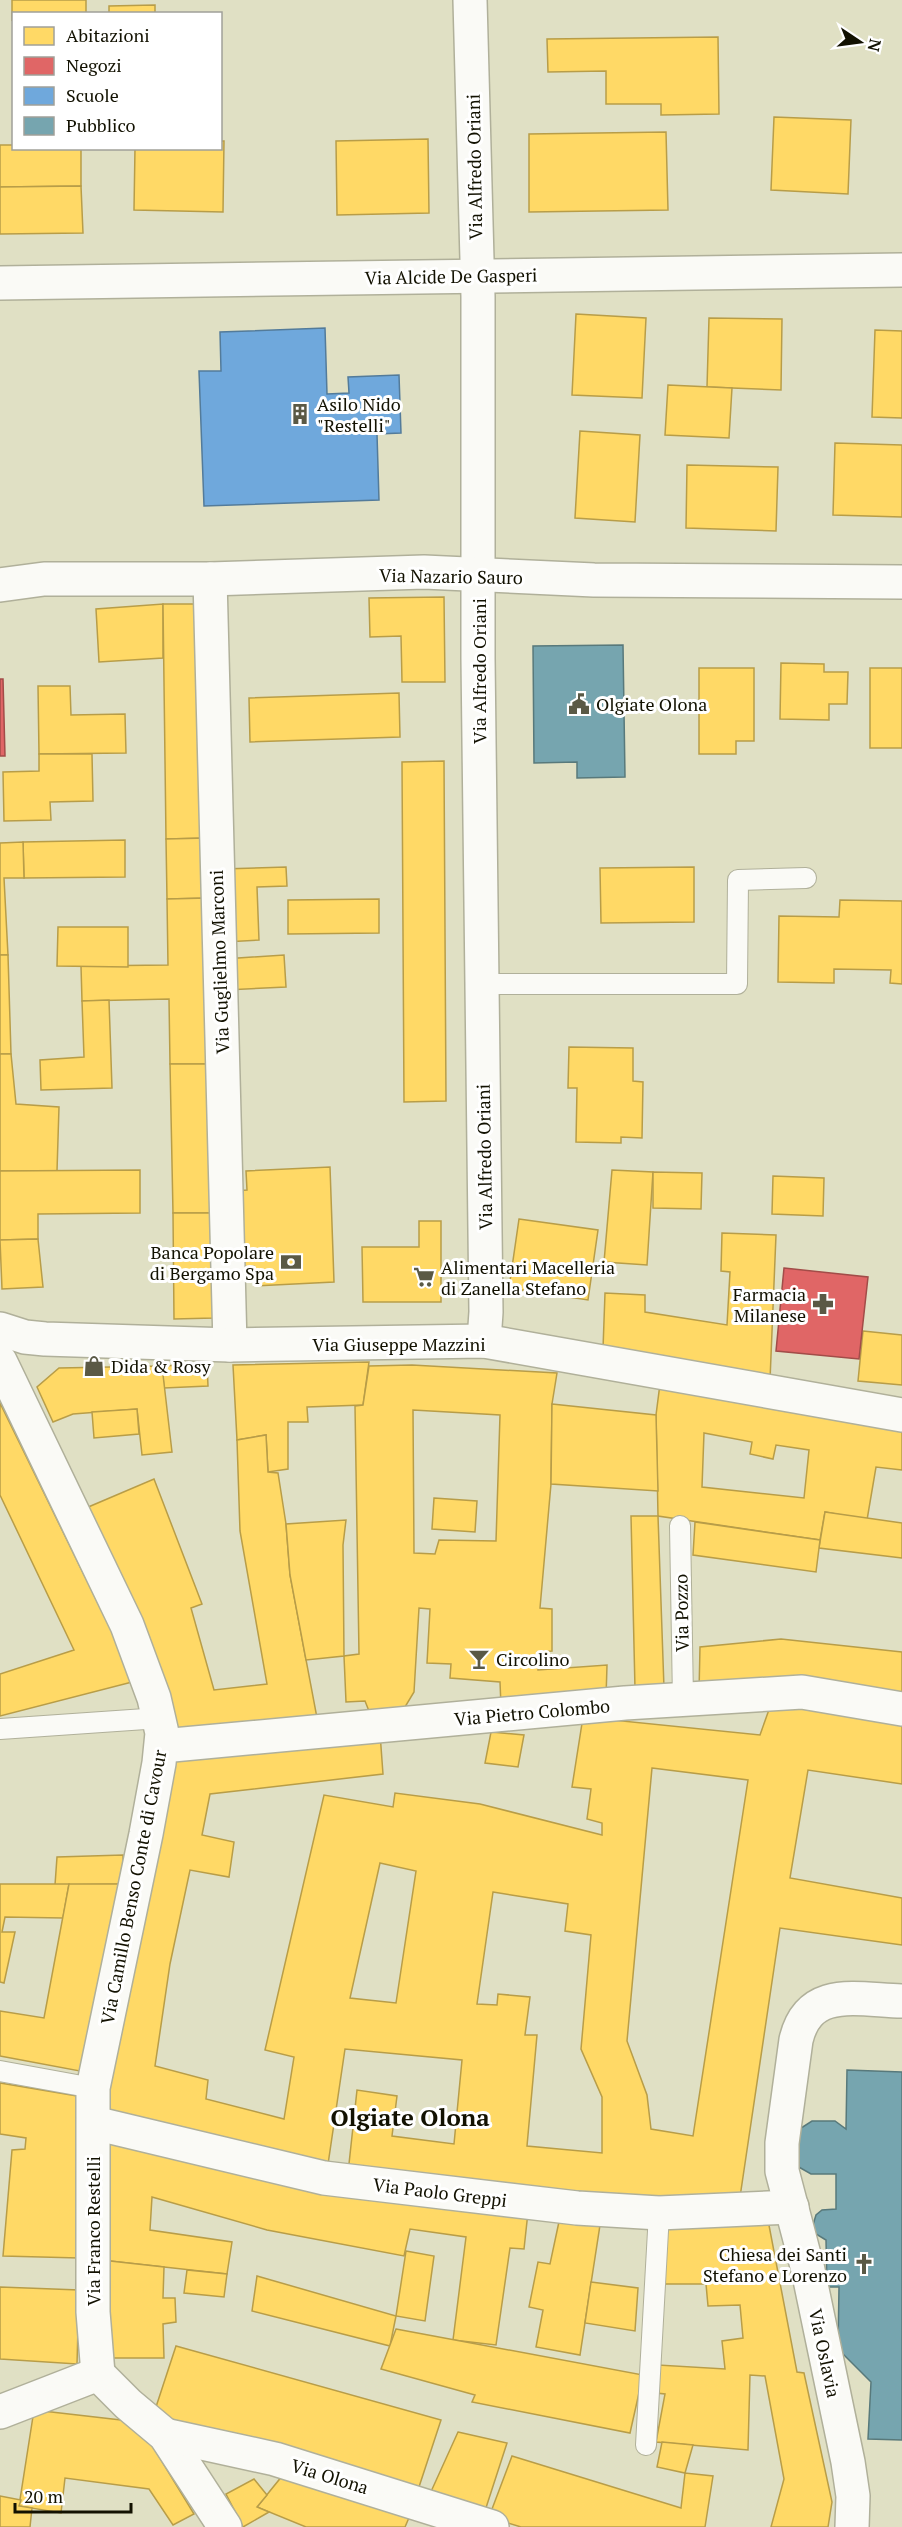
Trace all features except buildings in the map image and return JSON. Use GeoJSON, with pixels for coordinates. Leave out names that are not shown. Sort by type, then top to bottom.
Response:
{"type":"FeatureCollection","features":[{"type":"Feature","properties":{"kind":"street","name":"Via Alfredo Oriani"},"geometry":{"type":"LineString","coordinates":[[470,0],[476,275],[486,1300],[484,1341]]}},
{"type":"Feature","properties":{"kind":"street","name":"Via Alcide De Gasperi"},"geometry":{"type":"LineString","coordinates":[[0,283],[902,270]]}},
{"type":"Feature","properties":{"kind":"street","name":"Via Nazario Sauro"},"geometry":{"type":"LineString","coordinates":[[0,585],[44,579],[210,579],[423,573],[594,580],[902,582]]}},
{"type":"Feature","properties":{"kind":"street","name":"Via Guglielmo Marconi"},"geometry":{"type":"LineString","coordinates":[[210,579],[230,1345]]}},
{"type":"Feature","properties":{"kind":"street","name":"Via Giuseppe Mazzini"},"geometry":{"type":"LineString","coordinates":[[0,1329],[24,1337],[45,1339],[230,1345],[484,1341],[902,1414]]}},
{"type":"Feature","properties":{"kind":"street","name":"Via Camillo Benso Conte di Cavour"},"geometry":{"type":"LineString","coordinates":[[0,1360],[106,1577],[138,1652],[161,1732],[93,2088]]}},
{"type":"Feature","properties":{"kind":"street","name":"Via Pietro Colombo"},"geometry":{"type":"LineString","coordinates":[[161,1732],[802,1692],[902,1709]]}},
{"type":"Feature","properties":{"kind":"street","name":"Via Oslavia"},"geometry":{"type":"LineString","coordinates":[[852,2527],[852,2484],[792,2207],[782,2171],[782,2135],[799,2028],[813,2007],[842,1999],[902,2001]]}},
{"type":"Feature","properties":{"kind":"street","name":"Via Franco Restelli"},"geometry":{"type":"LineString","coordinates":[[93,2088],[93,2312],[98,2374]]}},
{"type":"Feature","properties":{"kind":"street","name":"Via Paolo Greppi"},"geometry":{"type":"LineString","coordinates":[[94,2123],[324,2178],[577,2208],[659,2213],[792,2207]]}},
{"type":"Feature","properties":{"kind":"street"},"geometry":{"type":"LineString","coordinates":[[0,2412],[98,2374],[128,2404],[165,2435],[225,2527]]}},
{"type":"Feature","properties":{"kind":"street","name":"Via Olona"},"geometry":{"type":"LineString","coordinates":[[165,2435],[275,2459],[492,2527]]}},
{"type":"Feature","properties":{"kind":"lane"},"geometry":{"type":"LineString","coordinates":[[482,984],[737,984],[738,880],[806,878]]}},
{"type":"Feature","properties":{"kind":"lane","name":"Via Pozzo"},"geometry":{"type":"LineString","coordinates":[[680,1526],[683,1700]]}},
{"type":"Feature","properties":{"kind":"lane"},"geometry":{"type":"LineString","coordinates":[[0,1729],[161,1732]]}},
{"type":"Feature","properties":{"kind":"lane"},"geometry":{"type":"LineString","coordinates":[[0,2071],[93,2088]]}},
{"type":"Feature","properties":{"kind":"lane"},"geometry":{"type":"LineString","coordinates":[[646,2445],[659,2213]]}},
{"type":"Feature","properties":{"kind":"place","name":"Asilo Nido \"Restelli\""},"geometry":{"type":"Point","coordinates":[300,414]}},
{"type":"Feature","properties":{"kind":"place","name":"Olgiate Olona"},"geometry":{"type":"Point","coordinates":[579,704]}},
{"type":"Feature","properties":{"kind":"place","name":"Banca Popolare di Bergamo Spa"},"geometry":{"type":"Point","coordinates":[291,1262]}},
{"type":"Feature","properties":{"kind":"place","name":"Alimentari Macelleria di Zanella Stefano"},"geometry":{"type":"Point","coordinates":[424,1277]}},
{"type":"Feature","properties":{"kind":"place","name":"Farmacia Milanese"},"geometry":{"type":"Point","coordinates":[823,1304]}},
{"type":"Feature","properties":{"kind":"place","name":"Dida & Rosy"},"geometry":{"type":"Point","coordinates":[94,1366]}},
{"type":"Feature","properties":{"kind":"place","name":"Circolino"},"geometry":{"type":"Point","coordinates":[479,1659]}},
{"type":"Feature","properties":{"kind":"place","name":"Chiesa dei Santi Stefano e Lorenzo"},"geometry":{"type":"Point","coordinates":[864,2264]}},
{"type":"Feature","properties":{"kind":"district","name":"Olgiate Olona"},"geometry":{"type":"Point","coordinates":[410,2117]}}]}
